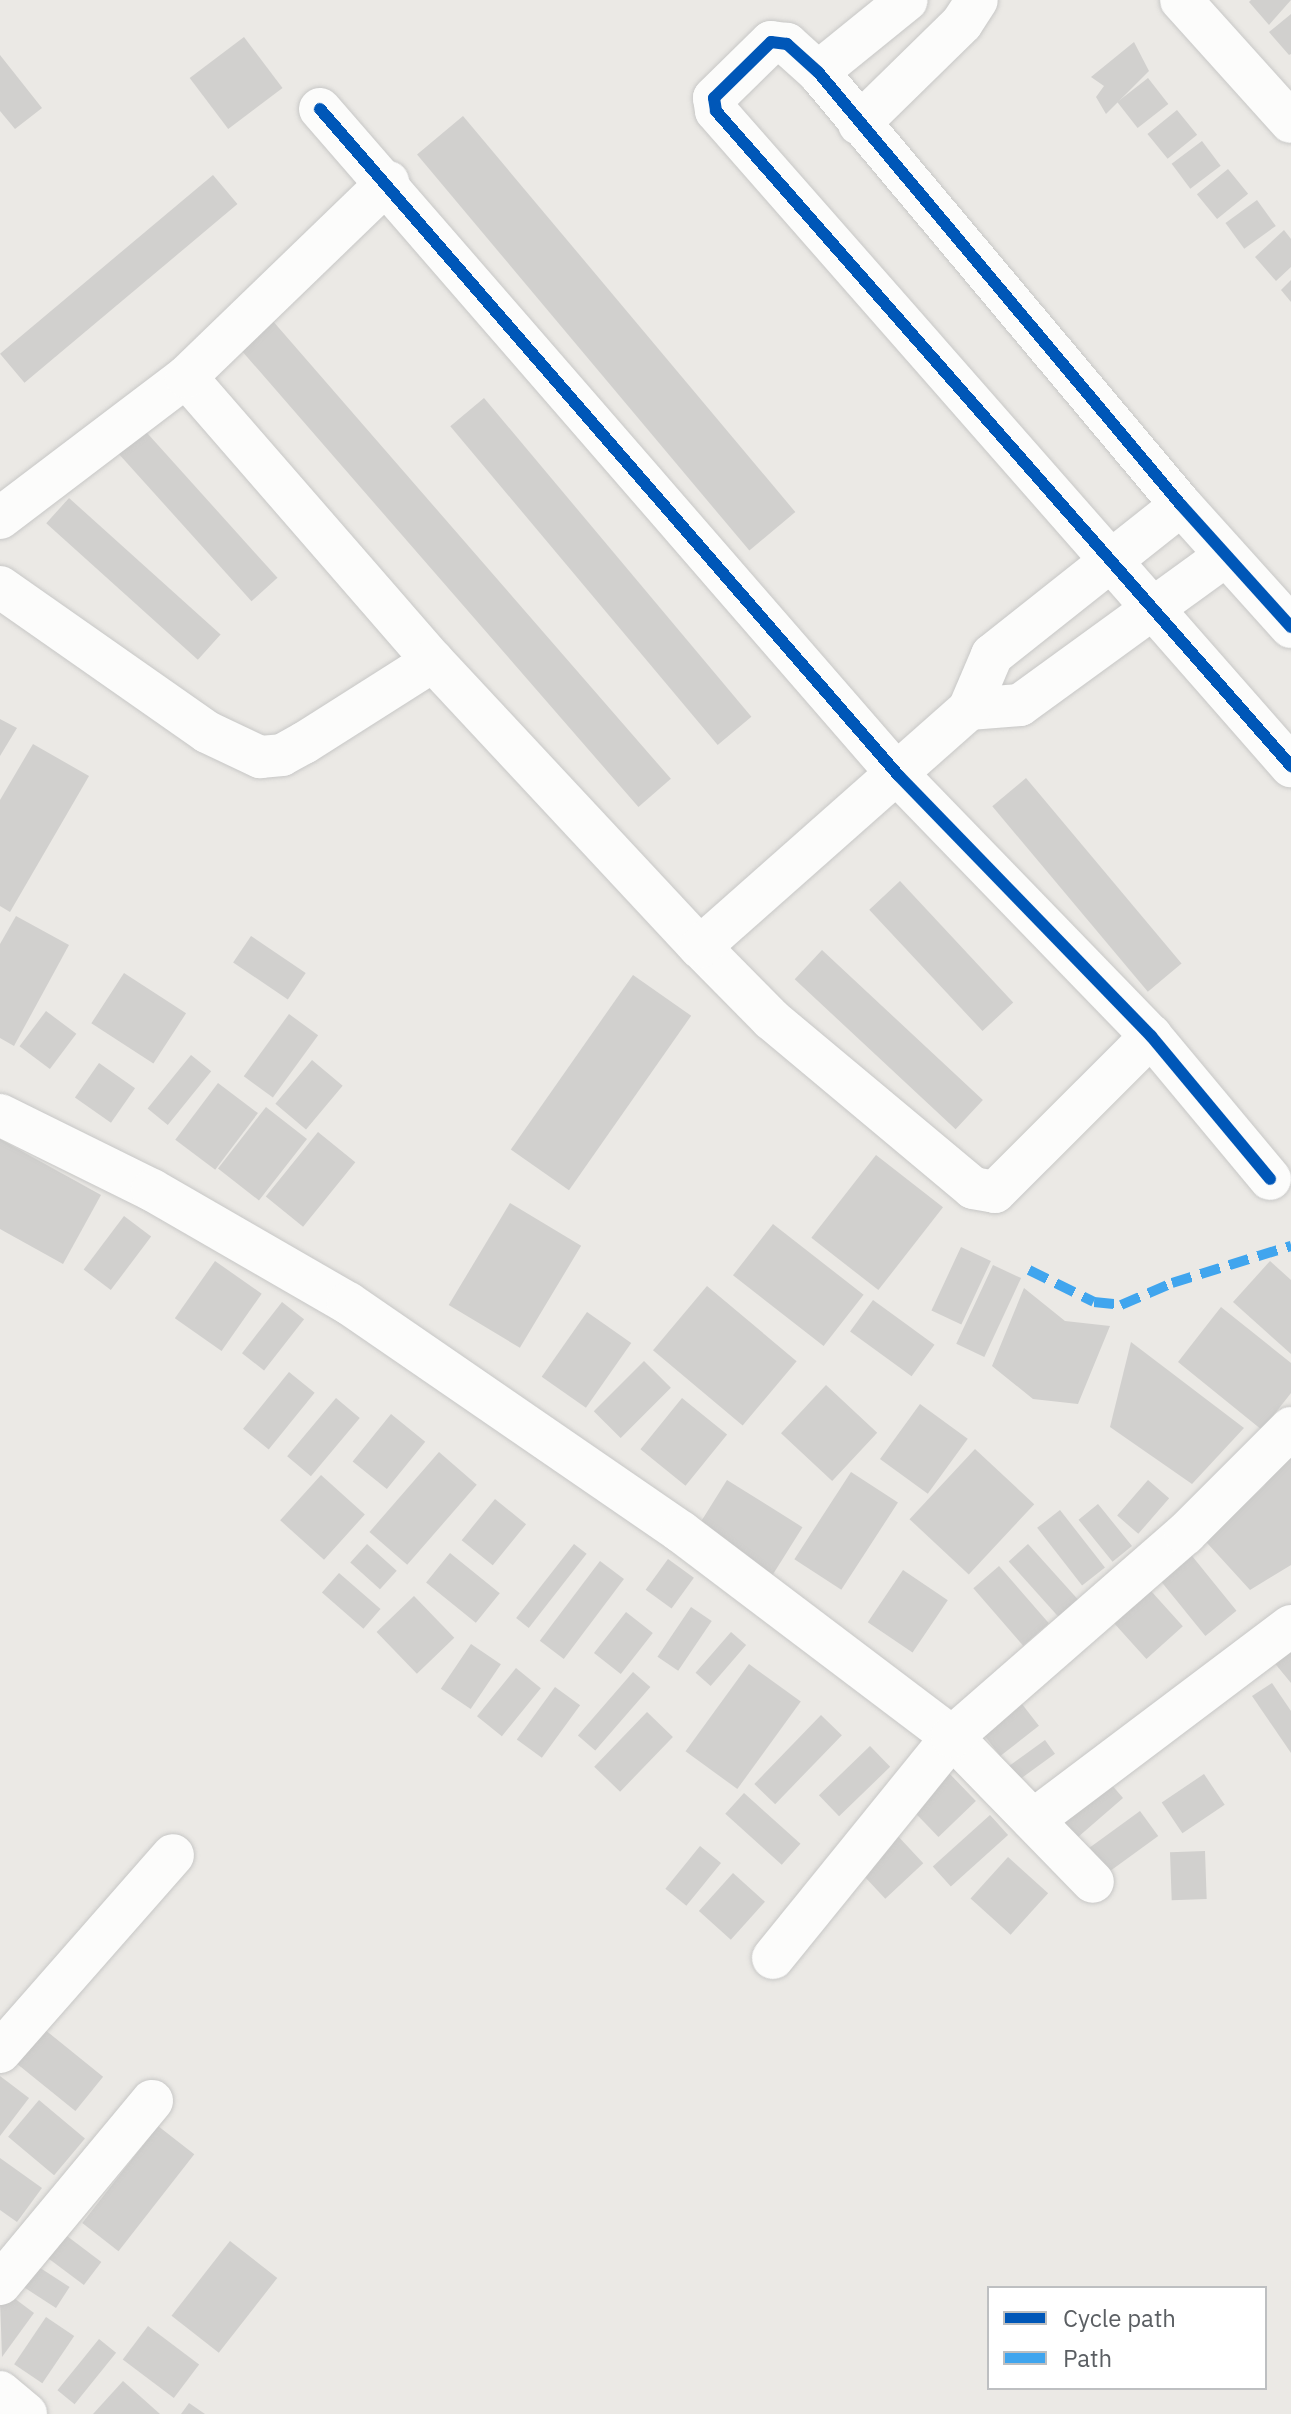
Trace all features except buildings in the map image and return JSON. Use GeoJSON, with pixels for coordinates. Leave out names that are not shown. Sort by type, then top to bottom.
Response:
{"type":"FeatureCollection","features":[{"type":"Feature","properties":{"kind":"street"},"geometry":{"type":"LineString","coordinates":[[818,72],[907,0]]}},
{"type":"Feature","properties":{"kind":"street"},"geometry":{"type":"LineString","coordinates":[[859,124],[962,23],[977,0]]}},
{"type":"Feature","properties":{"kind":"street"},"geometry":{"type":"LineString","coordinates":[[1181,0],[1291,122]]}},
{"type":"Feature","properties":{"kind":"street"},"geometry":{"type":"LineString","coordinates":[[1291,627],[1181,505],[818,72],[787,44],[771,42],[714,98],[713,106],[1291,766]]}},
{"type":"Feature","properties":{"kind":"street"},"geometry":{"type":"LineString","coordinates":[[320,109],[388,182],[899,776],[1151,1036],[1270,1179]]}},
{"type":"Feature","properties":{"kind":"street"},"geometry":{"type":"LineString","coordinates":[[0,518],[186,377],[388,182]]}},
{"type":"Feature","properties":{"kind":"street"},"geometry":{"type":"LineString","coordinates":[[186,377],[433,661],[700,947],[771,1019],[965,1181],[988,1194],[1017,1173],[1151,1036]]}},
{"type":"Feature","properties":{"kind":"street"},"geometry":{"type":"LineString","coordinates":[[700,947],[899,776],[969,709],[992,655],[1111,557],[1181,505]]}},
{"type":"Feature","properties":{"kind":"street"},"geometry":{"type":"LineString","coordinates":[[969,709],[1020,705],[1154,613],[1225,556]]}},
{"type":"Feature","properties":{"kind":"street"},"geometry":{"type":"LineString","coordinates":[[0,587],[207,732],[260,757],[282,755],[304,743],[433,661]]}},
{"type":"Feature","properties":{"kind":"street"},"geometry":{"type":"LineString","coordinates":[[0,1115],[152,1190],[392,1331],[681,1532],[952,1737],[1036,1818],[1093,1882]]}},
{"type":"Feature","properties":{"kind":"street"},"geometry":{"type":"LineString","coordinates":[[773,1958],[952,1737],[1185,1534],[1291,1428]]}},
{"type":"Feature","properties":{"kind":"street"},"geometry":{"type":"LineString","coordinates":[[1036,1818],[1291,1626]]}},
{"type":"Feature","properties":{"kind":"street"},"geometry":{"type":"LineString","coordinates":[[0,2052],[173,1855]]}},
{"type":"Feature","properties":{"kind":"street"},"geometry":{"type":"LineString","coordinates":[[0,2284],[152,2101]]}},
{"type":"Feature","properties":{"kind":"street"},"geometry":{"type":"LineString","coordinates":[[0,2392],[26,2414]]}},
{"type":"Feature","properties":{"kind":"marked path"},"geometry":{"type":"LineString","coordinates":[[1029,1270],[1094,1302],[1121,1305],[1172,1283],[1291,1246]]}},
{"type":"Feature","properties":{"kind":"cycle path"},"geometry":{"type":"LineString","coordinates":[[1291,627],[1181,505],[818,72],[787,44],[771,42],[714,98],[716,111],[1291,766]]}},
{"type":"Feature","properties":{"kind":"cycle path"},"geometry":{"type":"LineString","coordinates":[[320,109],[899,776],[1151,1036],[1270,1179]]}}]}
